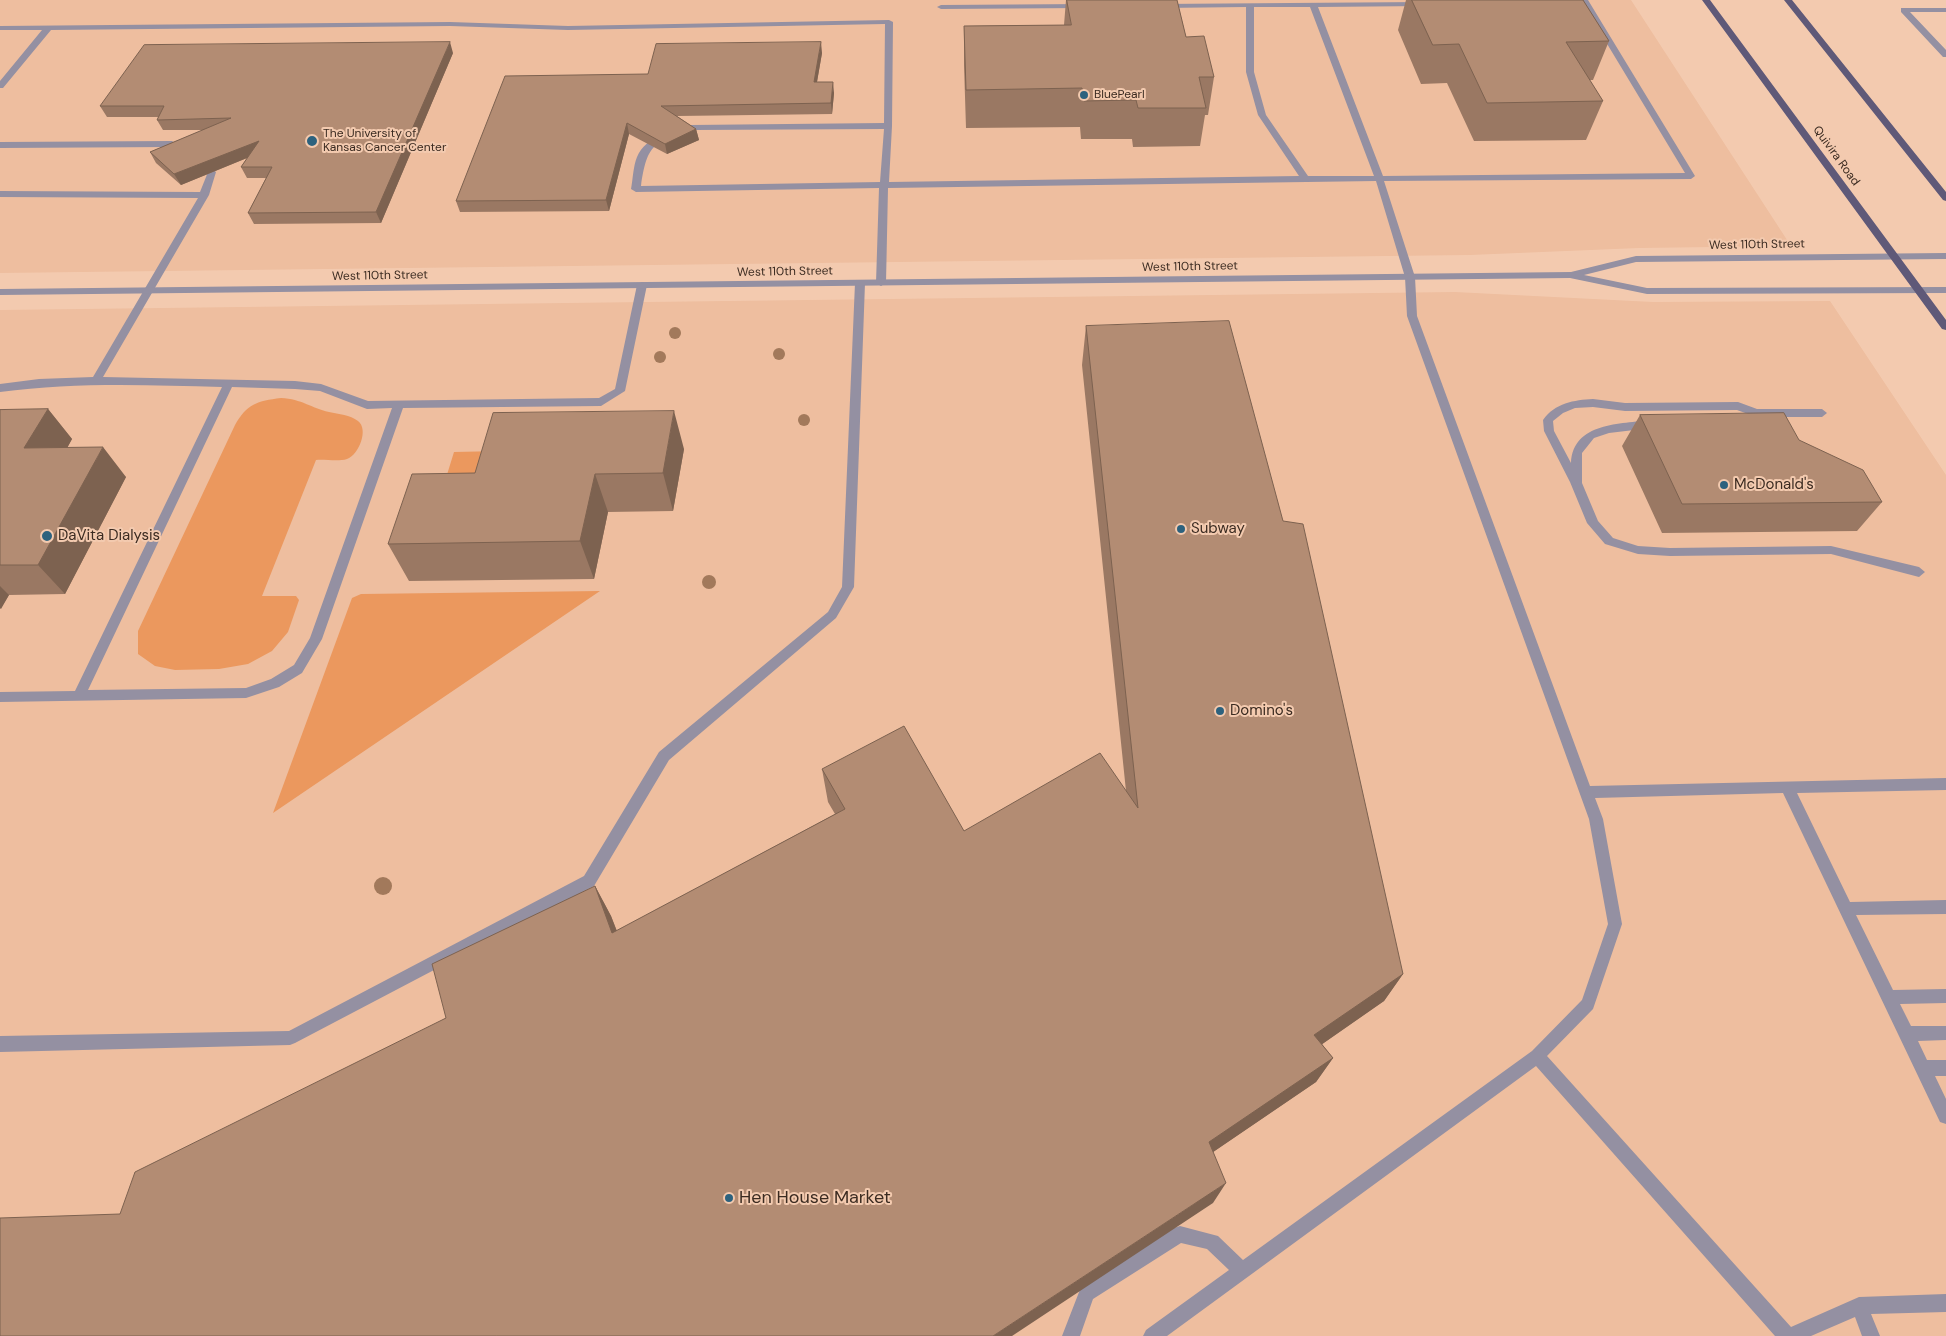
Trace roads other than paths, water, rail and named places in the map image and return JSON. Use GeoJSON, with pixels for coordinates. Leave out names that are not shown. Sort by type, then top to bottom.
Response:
{"type":"FeatureCollection","features":[{"type":"Feature","properties":{"kind":"main road","name":"Quivira Road"},"geometry":{"type":"LineString","coordinates":[[1706,0],[1946,327]]}},
{"type":"Feature","properties":{"kind":"main road"},"geometry":{"type":"LineString","coordinates":[[1788,0],[1946,198]]}},
{"type":"Feature","properties":{"kind":"street"},"geometry":{"type":"LineString","coordinates":[[888,126],[694,127],[676,132],[653,143],[642,155],[636,189],[1305,178],[1691,176],[1585,2],[1556,2]]}},
{"type":"Feature","properties":{"kind":"street"},"geometry":{"type":"LineString","coordinates":[[1153,6],[1430,4]]}},
{"type":"Feature","properties":{"kind":"street"},"geometry":{"type":"LineString","coordinates":[[1250,5],[1250,72],[1262,115],[1305,178]]}},
{"type":"Feature","properties":{"kind":"street"},"geometry":{"type":"LineString","coordinates":[[1152,1336],[1537,1056],[1588,1004],[1615,924],[1596,819],[1412,316],[1410,277],[1379,178],[1313,5]]}},
{"type":"Feature","properties":{"kind":"street"},"geometry":{"type":"LineString","coordinates":[[940,8],[1095,6]]}},
{"type":"Feature","properties":{"kind":"street"},"geometry":{"type":"LineString","coordinates":[[1946,10],[1904,10],[1946,55]]}},
{"type":"Feature","properties":{"kind":"street"},"geometry":{"type":"LineString","coordinates":[[0,28],[450,24],[568,28],[889,22],[888,126],[881,283]]}},
{"type":"Feature","properties":{"kind":"street"},"geometry":{"type":"LineString","coordinates":[[0,86],[48,28]]}},
{"type":"Feature","properties":{"kind":"street"},"geometry":{"type":"LineString","coordinates":[[0,145],[172,144],[185,151]]}},
{"type":"Feature","properties":{"kind":"street"},"geometry":{"type":"LineString","coordinates":[[96,380],[204,195],[212,172]]}},
{"type":"Feature","properties":{"kind":"street"},"geometry":{"type":"LineString","coordinates":[[0,194],[204,195]]}},
{"type":"Feature","properties":{"kind":"street","name":"West 110th Street"},"geometry":{"type":"LineString","coordinates":[[1570,275],[1636,259],[1946,256]]}},
{"type":"Feature","properties":{"kind":"street","name":"West 110th Street"},"geometry":{"type":"LineString","coordinates":[[0,292],[1570,275],[1647,291],[1946,290]]}},
{"type":"Feature","properties":{"kind":"street"},"geometry":{"type":"LineString","coordinates":[[0,1044],[290,1038],[589,882],[664,756],[832,615],[848,587],[860,283]]}},
{"type":"Feature","properties":{"kind":"street"},"geometry":{"type":"LineString","coordinates":[[0,388],[39,383],[96,380],[229,383],[295,385],[321,388],[367,405],[601,402],[620,391],[642,285]]}},
{"type":"Feature","properties":{"kind":"street"},"geometry":{"type":"LineString","coordinates":[[79,696],[229,383]]}},
{"type":"Feature","properties":{"kind":"street"},"geometry":{"type":"LineString","coordinates":[[1822,413],[1756,413],[1738,406],[1625,407],[1592,403],[1574,404],[1558,410],[1548,420],[1549,431],[1576,483],[1592,523],[1609,541],[1638,550],[1670,552],[1831,550],[1918,572]]}},
{"type":"Feature","properties":{"kind":"street"},"geometry":{"type":"LineString","coordinates":[[0,697],[246,693],[275,683],[298,669],[316,639],[399,404]]}},
{"type":"Feature","properties":{"kind":"street"},"geometry":{"type":"LineString","coordinates":[[1729,422],[1748,421],[1756,413]]}},
{"type":"Feature","properties":{"kind":"street"},"geometry":{"type":"LineString","coordinates":[[1576,483],[1578,453],[1582,444],[1590,435],[1608,429],[1634,425],[1662,424]]}},
{"type":"Feature","properties":{"kind":"street"},"geometry":{"type":"LineString","coordinates":[[1586,792],[1946,784]]}},
{"type":"Feature","properties":{"kind":"street"},"geometry":{"type":"LineString","coordinates":[[1787,787],[1946,1116]]}},
{"type":"Feature","properties":{"kind":"street"},"geometry":{"type":"LineString","coordinates":[[1846,909],[1946,907]]}},
{"type":"Feature","properties":{"kind":"street"},"geometry":{"type":"LineString","coordinates":[[1889,997],[1946,996]]}},
{"type":"Feature","properties":{"kind":"street"},"geometry":{"type":"LineString","coordinates":[[1906,1034],[1946,1033]]}},
{"type":"Feature","properties":{"kind":"street"},"geometry":{"type":"LineString","coordinates":[[1537,1056],[1787,1336]]}},
{"type":"Feature","properties":{"kind":"street"},"geometry":{"type":"LineString","coordinates":[[1923,1068],[1946,1068]]}},
{"type":"Feature","properties":{"kind":"street"},"geometry":{"type":"LineString","coordinates":[[1070,1336],[1087,1293],[1180,1234],[1212,1242],[1242,1271]]}},
{"type":"Feature","properties":{"kind":"street"},"geometry":{"type":"LineString","coordinates":[[1791,1336],[1859,1306],[1946,1303]]}},
{"type":"Feature","properties":{"kind":"street"},"geometry":{"type":"LineString","coordinates":[[1859,1306],[1871,1336]]}},
{"type":"Feature","properties":{"kind":"place","name":"BluePearl"},"geometry":{"type":"Point","coordinates":[1084,95]}},
{"type":"Feature","properties":{"kind":"place","name":"The University of Kansas Cancer Center"},"geometry":{"type":"Point","coordinates":[312,141]}},
{"type":"Feature","properties":{"kind":"place","name":"McDonald's"},"geometry":{"type":"Point","coordinates":[1724,485]}},
{"type":"Feature","properties":{"kind":"place","name":"Subway"},"geometry":{"type":"Point","coordinates":[1181,529]}},
{"type":"Feature","properties":{"kind":"place","name":"DaVita Dialysis"},"geometry":{"type":"Point","coordinates":[47,536]}},
{"type":"Feature","properties":{"kind":"place","name":"Domino's"},"geometry":{"type":"Point","coordinates":[1220,711]}},
{"type":"Feature","properties":{"kind":"place","name":"Hen House Market"},"geometry":{"type":"Point","coordinates":[729,1198]}}]}
